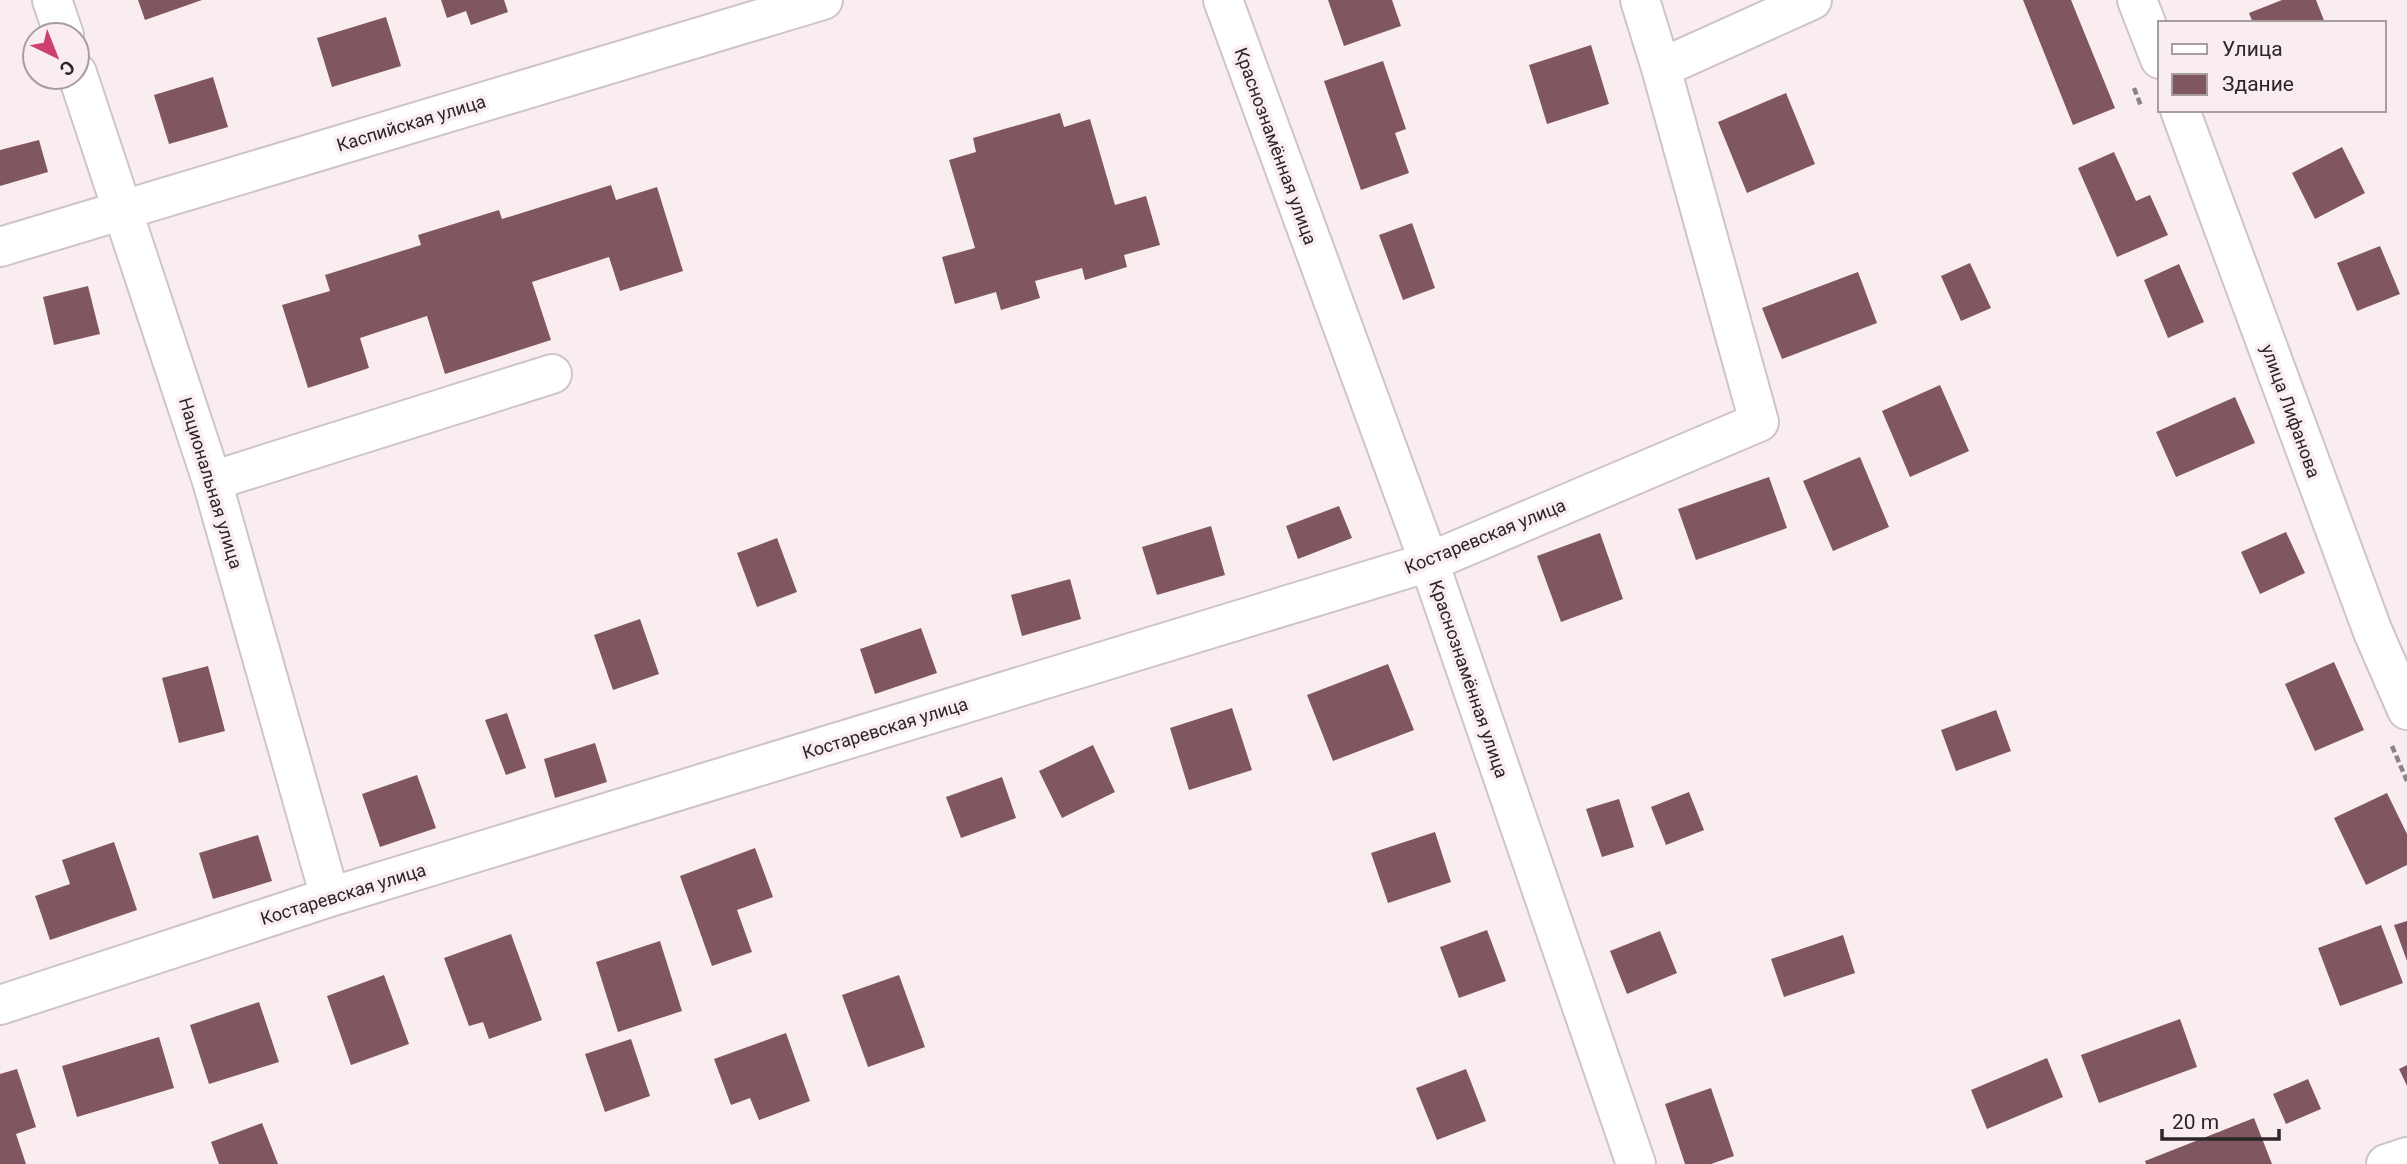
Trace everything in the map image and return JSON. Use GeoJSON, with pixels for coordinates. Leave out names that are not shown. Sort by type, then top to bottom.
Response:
{"type":"FeatureCollection","features":[{"type":"Feature","properties":{"kind":"street"},"geometry":{"type":"LineString","coordinates":[[52,0],[59,21]]}},
{"type":"Feature","properties":{"kind":"street","name":"Каспийская улица"},"geometry":{"type":"LineString","coordinates":[[0,247],[823,0]]}},
{"type":"Feature","properties":{"kind":"street","name":"Краснознамённая улица"},"geometry":{"type":"LineString","coordinates":[[1223,0],[1429,562],[1636,1164]]}},
{"type":"Feature","properties":{"kind":"street"},"geometry":{"type":"LineString","coordinates":[[1640,0],[1661,68],[1811,0]]}},
{"type":"Feature","properties":{"kind":"street"},"geometry":{"type":"LineString","coordinates":[[2137,0],[2158,54]]}},
{"type":"Feature","properties":{"kind":"street","name":"Костаревская улица"},"geometry":{"type":"LineString","coordinates":[[0,1005],[330,897],[1429,562],[1759,422],[1661,68]]}},
{"type":"Feature","properties":{"kind":"street","name":"Национальная улица"},"geometry":{"type":"LineString","coordinates":[[83,91],[212,481],[330,897]]}},
{"type":"Feature","properties":{"kind":"street","name":"улица Лифанова"},"geometry":{"type":"LineString","coordinates":[[2181,112],[2373,632],[2407,710]]}},
{"type":"Feature","properties":{"kind":"street"},"geometry":{"type":"LineString","coordinates":[[212,481],[552,374]]}},
{"type":"Feature","properties":{"kind":"street"},"geometry":{"type":"LineString","coordinates":[[2386,1164],[2407,1157]]}},
{"type":"Feature","properties":{"kind":"building"},"geometry":{"type":"Polygon","coordinates":[[[138,0],[202,0],[145,20],[138,0]]]}},
{"type":"Feature","properties":{"kind":"building"},"geometry":{"type":"Polygon","coordinates":[[[441,0],[504,0],[508,12],[471,25],[466,11],[447,18],[441,0]]]}},
{"type":"Feature","properties":{"kind":"building"},"geometry":{"type":"Polygon","coordinates":[[[1328,0],[1392,0],[1401,26],[1344,46],[1328,0]]]}},
{"type":"Feature","properties":{"kind":"building"},"geometry":{"type":"Polygon","coordinates":[[[2023,0],[2071,0],[2115,108],[2073,125],[2023,0]]]}},
{"type":"Feature","properties":{"kind":"building"},"geometry":{"type":"Polygon","coordinates":[[[2282,0],[2316,0],[2324,21],[2252,21],[2249,13],[2282,0]]]}},
{"type":"Feature","properties":{"kind":"building"},"geometry":{"type":"Polygon","coordinates":[[[386,17],[401,66],[332,87],[317,38],[386,17]]]}},
{"type":"Feature","properties":{"kind":"building"},"geometry":{"type":"Polygon","coordinates":[[[1591,45],[1609,104],[1547,124],[1529,65],[1591,45]]]}},
{"type":"Feature","properties":{"kind":"building"},"geometry":{"type":"Polygon","coordinates":[[[1383,61],[1406,129],[1395,133],[1409,173],[1361,190],[1324,81],[1383,61]]]}},
{"type":"Feature","properties":{"kind":"building"},"geometry":{"type":"Polygon","coordinates":[[[213,77],[228,127],[169,144],[154,95],[213,77]]]}},
{"type":"Feature","properties":{"kind":"building"},"geometry":{"type":"Polygon","coordinates":[[[1786,93],[1815,164],[1747,193],[1718,122],[1786,93]]]}},
{"type":"Feature","properties":{"kind":"building"},"geometry":{"type":"Polygon","coordinates":[[[1060,113],[1064,127],[1090,119],[1115,205],[1146,196],[1160,245],[1124,255],[1127,267],[1085,280],[1082,268],[1035,281],[1040,298],[1001,310],[996,292],[955,304],[942,257],[975,248],[949,160],[976,152],[973,138],[1060,113]]]}},
{"type":"Feature","properties":{"kind":"building"},"geometry":{"type":"Polygon","coordinates":[[[39,140],[48,172],[0,186],[0,150],[39,140]]]}},
{"type":"Feature","properties":{"kind":"building"},"geometry":{"type":"Polygon","coordinates":[[[2342,147],[2365,193],[2315,219],[2292,173],[2342,147]]]}},
{"type":"Feature","properties":{"kind":"building"},"geometry":{"type":"Polygon","coordinates":[[[2114,152],[2136,201],[2150,195],[2168,235],[2117,257],[2078,168],[2114,152]]]}},
{"type":"Feature","properties":{"kind":"building"},"geometry":{"type":"Polygon","coordinates":[[[611,185],[616,200],[657,187],[683,271],[620,291],[609,257],[532,282],[551,340],[445,374],[427,316],[360,338],[369,368],[308,388],[282,305],[330,291],[325,275],[421,245],[418,235],[499,210],[502,219],[611,185]]]}},
{"type":"Feature","properties":{"kind":"building"},"geometry":{"type":"Polygon","coordinates":[[[1412,223],[1435,288],[1403,300],[1379,235],[1412,223]]]}},
{"type":"Feature","properties":{"kind":"building"},"geometry":{"type":"Polygon","coordinates":[[[2380,246],[2400,294],[2357,311],[2337,263],[2380,246]]]}},
{"type":"Feature","properties":{"kind":"building"},"geometry":{"type":"Polygon","coordinates":[[[1970,263],[1991,308],[1961,321],[1941,276],[1970,263]]]}},
{"type":"Feature","properties":{"kind":"building"},"geometry":{"type":"Polygon","coordinates":[[[2179,264],[2204,322],[2168,338],[2144,280],[2179,264]]]}},
{"type":"Feature","properties":{"kind":"building"},"geometry":{"type":"Polygon","coordinates":[[[1858,272],[1877,323],[1782,359],[1762,308],[1858,272]]]}},
{"type":"Feature","properties":{"kind":"building"},"geometry":{"type":"Polygon","coordinates":[[[88,286],[100,334],[54,345],[43,297],[88,286]]]}},
{"type":"Feature","properties":{"kind":"building"},"geometry":{"type":"Polygon","coordinates":[[[1940,385],[1969,451],[1910,477],[1882,411],[1940,385]]]}},
{"type":"Feature","properties":{"kind":"building"},"geometry":{"type":"Polygon","coordinates":[[[2235,397],[2255,443],[2176,477],[2156,432],[2235,397]]]}},
{"type":"Feature","properties":{"kind":"building"},"geometry":{"type":"Polygon","coordinates":[[[1860,457],[1889,527],[1833,551],[1803,481],[1860,457]]]}},
{"type":"Feature","properties":{"kind":"building"},"geometry":{"type":"Polygon","coordinates":[[[1769,477],[1787,528],[1696,560],[1678,509],[1769,477]]]}},
{"type":"Feature","properties":{"kind":"building"},"geometry":{"type":"Polygon","coordinates":[[[1339,506],[1352,538],[1298,559],[1286,526],[1339,506]]]}},
{"type":"Feature","properties":{"kind":"building"},"geometry":{"type":"Polygon","coordinates":[[[1211,526],[1225,575],[1157,595],[1142,547],[1211,526]]]}},
{"type":"Feature","properties":{"kind":"building"},"geometry":{"type":"Polygon","coordinates":[[[2286,532],[2305,573],[2260,594],[2241,552],[2286,532]]]}},
{"type":"Feature","properties":{"kind":"building"},"geometry":{"type":"Polygon","coordinates":[[[1600,533],[1623,599],[1561,622],[1537,556],[1600,533]]]}},
{"type":"Feature","properties":{"kind":"building"},"geometry":{"type":"Polygon","coordinates":[[[777,538],[797,592],[757,607],[737,553],[777,538]]]}},
{"type":"Feature","properties":{"kind":"building"},"geometry":{"type":"Polygon","coordinates":[[[1070,579],[1081,619],[1022,636],[1011,595],[1070,579]]]}},
{"type":"Feature","properties":{"kind":"building"},"geometry":{"type":"Polygon","coordinates":[[[640,619],[659,674],[613,690],[594,635],[640,619]]]}},
{"type":"Feature","properties":{"kind":"building"},"geometry":{"type":"Polygon","coordinates":[[[921,628],[937,673],[875,694],[860,649],[921,628]]]}},
{"type":"Feature","properties":{"kind":"building"},"geometry":{"type":"Polygon","coordinates":[[[2334,662],[2364,730],[2315,751],[2285,684],[2334,662]]]}},
{"type":"Feature","properties":{"kind":"building"},"geometry":{"type":"Polygon","coordinates":[[[1388,664],[1414,730],[1333,761],[1307,695],[1388,664]]]}},
{"type":"Feature","properties":{"kind":"building"},"geometry":{"type":"Polygon","coordinates":[[[208,666],[225,731],[179,743],[162,678],[208,666]]]}},
{"type":"Feature","properties":{"kind":"building"},"geometry":{"type":"Polygon","coordinates":[[[1232,708],[1252,770],[1189,790],[1170,728],[1232,708]]]}},
{"type":"Feature","properties":{"kind":"building"},"geometry":{"type":"Polygon","coordinates":[[[1996,710],[2011,751],[1956,771],[1941,730],[1996,710]]]}},
{"type":"Feature","properties":{"kind":"building"},"geometry":{"type":"Polygon","coordinates":[[[507,713],[526,768],[506,775],[485,720],[507,713]]]}},
{"type":"Feature","properties":{"kind":"building"},"geometry":{"type":"Polygon","coordinates":[[[595,743],[607,782],[555,798],[544,759],[595,743]]]}},
{"type":"Feature","properties":{"kind":"building"},"geometry":{"type":"Polygon","coordinates":[[[1093,745],[1115,792],[1062,818],[1039,771],[1093,745]]]}},
{"type":"Feature","properties":{"kind":"building"},"geometry":{"type":"Polygon","coordinates":[[[417,775],[436,828],[380,847],[362,794],[417,775]]]}},
{"type":"Feature","properties":{"kind":"building"},"geometry":{"type":"Polygon","coordinates":[[[1002,777],[1016,818],[961,838],[946,797],[1002,777]]]}},
{"type":"Feature","properties":{"kind":"building"},"geometry":{"type":"Polygon","coordinates":[[[1689,792],[1704,830],[1666,845],[1651,807],[1689,792]]]}},
{"type":"Feature","properties":{"kind":"building"},"geometry":{"type":"Polygon","coordinates":[[[2387,793],[2407,834],[2407,865],[2366,885],[2334,818],[2387,793]]]}},
{"type":"Feature","properties":{"kind":"building"},"geometry":{"type":"Polygon","coordinates":[[[1619,799],[1634,847],[1602,857],[1586,809],[1619,799]]]}},
{"type":"Feature","properties":{"kind":"building"},"geometry":{"type":"Polygon","coordinates":[[[1435,832],[1451,882],[1388,903],[1371,853],[1435,832]]]}},
{"type":"Feature","properties":{"kind":"building"},"geometry":{"type":"Polygon","coordinates":[[[258,835],[272,881],[213,899],[199,853],[258,835]]]}},
{"type":"Feature","properties":{"kind":"building"},"geometry":{"type":"Polygon","coordinates":[[[114,842],[137,910],[50,940],[35,896],[70,884],[62,860],[114,842]]]}},
{"type":"Feature","properties":{"kind":"building"},"geometry":{"type":"Polygon","coordinates":[[[755,848],[773,897],[737,910],[752,952],[712,966],[680,876],[755,848]]]}},
{"type":"Feature","properties":{"kind":"building"},"geometry":{"type":"Polygon","coordinates":[[[2407,921],[2407,961],[2394,925],[2407,921]]]}},
{"type":"Feature","properties":{"kind":"building"},"geometry":{"type":"Polygon","coordinates":[[[2381,925],[2403,983],[2340,1006],[2318,948],[2381,925]]]}},
{"type":"Feature","properties":{"kind":"building"},"geometry":{"type":"Polygon","coordinates":[[[1487,930],[1506,981],[1459,998],[1440,947],[1487,930]]]}},
{"type":"Feature","properties":{"kind":"building"},"geometry":{"type":"Polygon","coordinates":[[[1660,931],[1677,973],[1627,994],[1610,951],[1660,931]]]}},
{"type":"Feature","properties":{"kind":"building"},"geometry":{"type":"Polygon","coordinates":[[[511,934],[542,1020],[489,1039],[483,1022],[469,1026],[444,958],[511,934]]]}},
{"type":"Feature","properties":{"kind":"building"},"geometry":{"type":"Polygon","coordinates":[[[1843,935],[1855,973],[1784,997],[1771,959],[1843,935]]]}},
{"type":"Feature","properties":{"kind":"building"},"geometry":{"type":"Polygon","coordinates":[[[660,941],[682,1011],[618,1032],[596,962],[660,941]]]}},
{"type":"Feature","properties":{"kind":"building"},"geometry":{"type":"Polygon","coordinates":[[[384,975],[409,1044],[351,1065],[327,996],[384,975]]]}},
{"type":"Feature","properties":{"kind":"building"},"geometry":{"type":"Polygon","coordinates":[[[899,975],[925,1047],[868,1067],[842,995],[899,975]]]}},
{"type":"Feature","properties":{"kind":"building"},"geometry":{"type":"Polygon","coordinates":[[[259,1002],[279,1062],[209,1084],[190,1025],[259,1002]]]}},
{"type":"Feature","properties":{"kind":"building"},"geometry":{"type":"Polygon","coordinates":[[[2180,1019],[2197,1067],[2099,1103],[2081,1055],[2180,1019]]]}},
{"type":"Feature","properties":{"kind":"building"},"geometry":{"type":"Polygon","coordinates":[[[786,1033],[810,1101],[759,1120],[750,1098],[731,1105],[714,1059],[786,1033]]]}},
{"type":"Feature","properties":{"kind":"building"},"geometry":{"type":"Polygon","coordinates":[[[159,1037],[174,1088],[77,1117],[62,1066],[159,1037]]]}},
{"type":"Feature","properties":{"kind":"building"},"geometry":{"type":"Polygon","coordinates":[[[631,1039],[650,1096],[605,1112],[585,1054],[631,1039]]]}},
{"type":"Feature","properties":{"kind":"building"},"geometry":{"type":"Polygon","coordinates":[[[2047,1058],[2063,1097],[1987,1129],[1971,1090],[2047,1058]]]}},
{"type":"Feature","properties":{"kind":"building"},"geometry":{"type":"Polygon","coordinates":[[[2407,1065],[2407,1086],[2399,1069],[2407,1065]]]}},
{"type":"Feature","properties":{"kind":"building"},"geometry":{"type":"Polygon","coordinates":[[[17,1069],[36,1127],[16,1134],[26,1164],[0,1164],[0,1074],[17,1069]]]}},
{"type":"Feature","properties":{"kind":"building"},"geometry":{"type":"Polygon","coordinates":[[[1466,1069],[1486,1121],[1437,1140],[1416,1088],[1466,1069]]]}},
{"type":"Feature","properties":{"kind":"building"},"geometry":{"type":"Polygon","coordinates":[[[2308,1079],[2321,1109],[2286,1124],[2273,1094],[2308,1079]]]}},
{"type":"Feature","properties":{"kind":"building"},"geometry":{"type":"Polygon","coordinates":[[[1711,1088],[1734,1156],[1711,1164],[1685,1164],[1665,1104],[1711,1088]]]}},
{"type":"Feature","properties":{"kind":"building"},"geometry":{"type":"Polygon","coordinates":[[[2254,1118],[2272,1164],[2146,1164],[2145,1161],[2254,1118]]]}},
{"type":"Feature","properties":{"kind":"building"},"geometry":{"type":"Polygon","coordinates":[[[262,1123],[278,1164],[219,1164],[211,1142],[262,1123]]]}}]}
